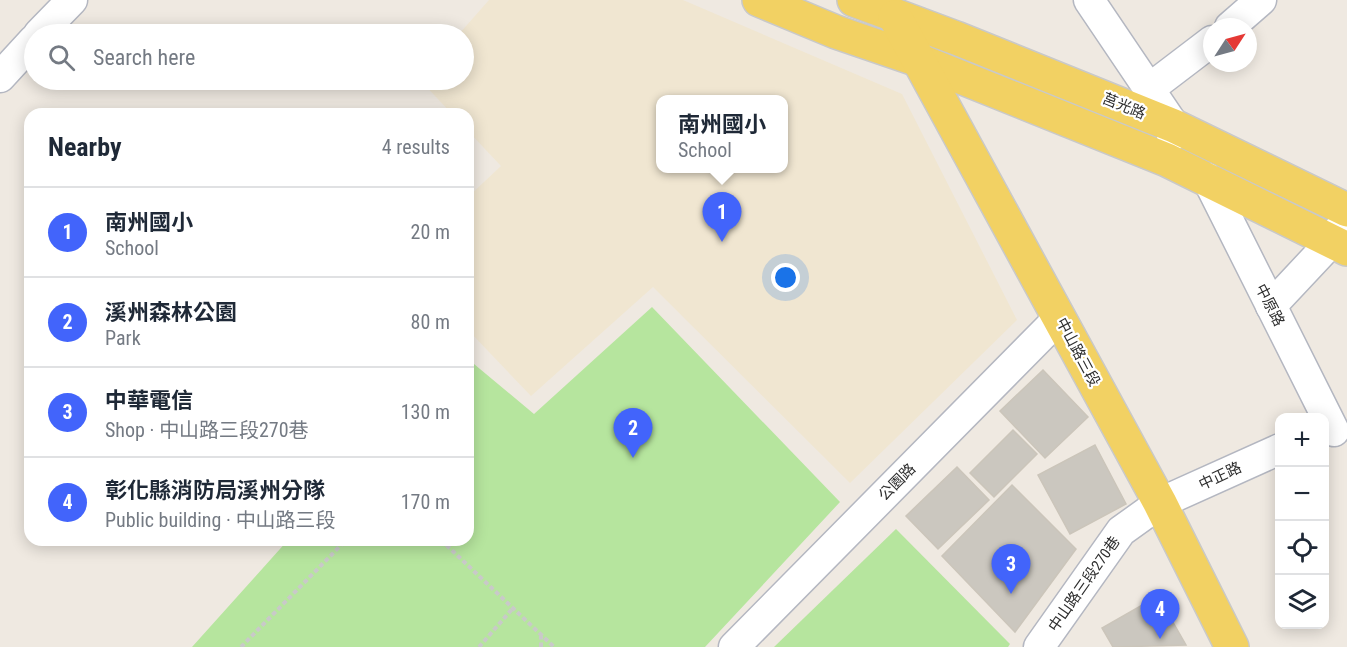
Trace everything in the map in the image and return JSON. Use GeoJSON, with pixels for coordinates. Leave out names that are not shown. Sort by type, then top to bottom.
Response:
{"type":"FeatureCollection","features":[{"type":"Feature","properties":{"kind":"main road"},"geometry":{"type":"LineString","coordinates":[[759,0],[836,32],[918,60],[1167,160],[1342,236]]}},
{"type":"Feature","properties":{"kind":"main road"},"geometry":{"type":"LineString","coordinates":[[854,0],[891,8]]}},
{"type":"Feature","properties":{"kind":"main road","name":"中山路三段"},"geometry":{"type":"LineString","coordinates":[[891,8],[1160,503],[1232,647]]}},
{"type":"Feature","properties":{"kind":"main road","name":"莒光路"},"geometry":{"type":"LineString","coordinates":[[891,8],[957,38],[1174,126],[1347,210]]}},
{"type":"Feature","properties":{"kind":"street"},"geometry":{"type":"LineString","coordinates":[[49,24],[72,0]]}},
{"type":"Feature","properties":{"kind":"street"},"geometry":{"type":"LineString","coordinates":[[1089,0],[1174,126],[1167,160]]}},
{"type":"Feature","properties":{"kind":"street"},"geometry":{"type":"LineString","coordinates":[[1240,18],[1261,0]]}},
{"type":"Feature","properties":{"kind":"street"},"geometry":{"type":"LineString","coordinates":[[1149,88],[1203,48]]}},
{"type":"Feature","properties":{"kind":"street"},"geometry":{"type":"LineString","coordinates":[[0,77],[24,51]]}},
{"type":"Feature","properties":{"kind":"street","name":"中原路"},"geometry":{"type":"LineString","coordinates":[[1207,178],[1335,431]]}},
{"type":"Feature","properties":{"kind":"street"},"geometry":{"type":"LineString","coordinates":[[1271,306],[1342,236]]}},
{"type":"Feature","properties":{"kind":"street","name":"公園路"},"geometry":{"type":"LineString","coordinates":[[734,647],[1059,318]]}},
{"type":"Feature","properties":{"kind":"street","name":"中正路"},"geometry":{"type":"LineString","coordinates":[[1160,503],[1275,450]]}},
{"type":"Feature","properties":{"kind":"street","name":"中山路三段270巷"},"geometry":{"type":"LineString","coordinates":[[1040,647],[1121,531],[1160,503]]}},
{"type":"Feature","properties":{"kind":"path"},"geometry":{"type":"LineString","coordinates":[[241,647],[340,546]]}},
{"type":"Feature","properties":{"kind":"path"},"geometry":{"type":"LineString","coordinates":[[447,546],[554,647]]}},
{"type":"Feature","properties":{"kind":"path"},"geometry":{"type":"LineString","coordinates":[[479,647],[513,608]]}},
{"type":"Feature","properties":{"kind":"path"},"geometry":{"type":"LineString","coordinates":[[541,635],[541,647]]}},
{"type":"Feature","properties":{"kind":"shaded area"},"geometry":{"type":"Polygon","coordinates":[[[489,0],[683,0],[902,94],[1017,320],[850,483],[653,287],[531,396],[474,336],[474,191],[501,166],[474,137],[474,108],[446,108],[429,90],[474,90],[474,24],[468,24],[489,0]]]}},
{"type":"Feature","properties":{"kind":"green space"},"geometry":{"type":"Polygon","coordinates":[[[652,307],[840,502],[705,647],[192,647],[283,546],[474,546],[474,364],[534,414],[652,307]]]}},
{"type":"Feature","properties":{"kind":"green space"},"geometry":{"type":"Polygon","coordinates":[[[896,529],[1010,644],[1008,647],[774,647],[896,529]]]}},
{"type":"Feature","properties":{"kind":"building"},"geometry":{"type":"Polygon","coordinates":[[[1043,370],[1088,417],[1045,458],[1000,411],[1043,370]]]}},
{"type":"Feature","properties":{"kind":"building"},"geometry":{"type":"Polygon","coordinates":[[[1013,430],[1037,454],[994,497],[970,473],[1013,430]]]}},
{"type":"Feature","properties":{"kind":"building"},"geometry":{"type":"Polygon","coordinates":[[[1095,445],[1126,504],[1070,534],[1038,475],[1095,445]]]}},
{"type":"Feature","properties":{"kind":"building"},"geometry":{"type":"Polygon","coordinates":[[[957,467],[989,500],[938,549],[906,516],[957,467]]]}},
{"type":"Feature","properties":{"kind":"building"},"geometry":{"type":"Polygon","coordinates":[[[1012,485],[1076,549],[1015,632],[942,556],[1012,485]]]}},
{"type":"Feature","properties":{"kind":"building"},"geometry":{"type":"Polygon","coordinates":[[[1158,596],[1186,645],[1113,647],[1102,628],[1158,596]]]}},
{"type":"Feature","properties":{"kind":"place","name":"南州國小"},"geometry":{"type":"Point","coordinates":[722,242]}},
{"type":"Feature","properties":{"kind":"place","name":"溪州森林公園"},"geometry":{"type":"Point","coordinates":[633,458]}},
{"type":"Feature","properties":{"kind":"place","name":"中華電信"},"geometry":{"type":"Point","coordinates":[1011,594]}},
{"type":"Feature","properties":{"kind":"place","name":"彰化縣消防局溪州分隊"},"geometry":{"type":"Point","coordinates":[1160,639]}}]}
